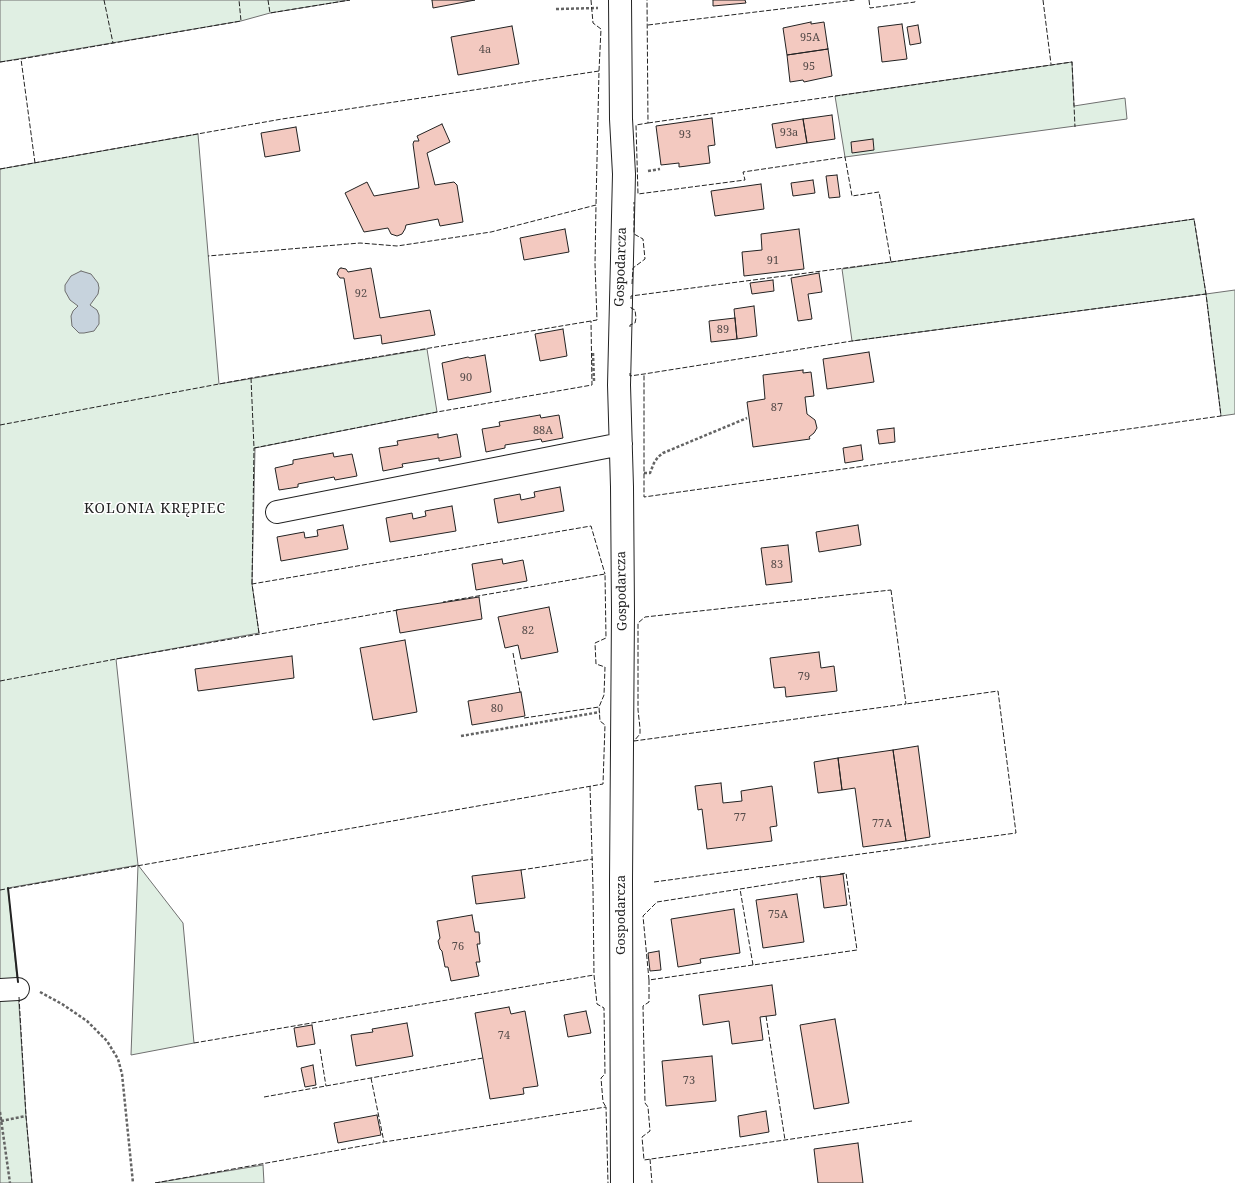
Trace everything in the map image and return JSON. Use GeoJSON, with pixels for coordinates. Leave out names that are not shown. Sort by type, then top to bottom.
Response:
{"type":"FeatureCollection","features":[{"type":"Feature","properties":{"kind":"street","name":"Gospodarcza"},"geometry":{"type":"LineString","coordinates":[[620,3],[621,119],[624,174],[619,386],[621,444],[622,708],[622,1183]]}},
{"type":"Feature","properties":{"kind":"street"},"geometry":{"type":"LineString","coordinates":[[277,512],[621,444]]}},
{"type":"Feature","properties":{"kind":"path"},"geometry":{"type":"LineString","coordinates":[[556,9],[620,3]]}},
{"type":"Feature","properties":{"kind":"path"},"geometry":{"type":"LineString","coordinates":[[621,475],[650,473],[654,463],[663,453],[747,418]]}},
{"type":"Feature","properties":{"kind":"path"},"geometry":{"type":"LineString","coordinates":[[461,736],[622,708]]}},
{"type":"Feature","properties":{"kind":"path"},"geometry":{"type":"LineString","coordinates":[[9,990],[35,989],[62,1004],[87,1021],[107,1041],[118,1059],[122,1074],[133,1183]]}},
{"type":"Feature","properties":{"kind":"path"},"geometry":{"type":"LineString","coordinates":[[0,1112],[10,1183]]}},
{"type":"Feature","properties":{"kind":"path"},"geometry":{"type":"LineString","coordinates":[[1,1121],[26,1116]]}},
{"type":"Feature","properties":{"kind":"green space"},"geometry":{"type":"Polygon","coordinates":[[[0,0],[350,0],[270,13],[241,21],[0,62],[0,0]]]}},
{"type":"Feature","properties":{"kind":"green space"},"geometry":{"type":"Polygon","coordinates":[[[1072,62],[1074,106],[1125,98],[1127,119],[845,157],[835,96],[1072,62]]]}},
{"type":"Feature","properties":{"kind":"green space"},"geometry":{"type":"Polygon","coordinates":[[[198,134],[219,384],[427,349],[437,412],[255,448],[252,584],[259,633],[116,659],[138,865],[8,888],[18,989],[32,1183],[0,1183],[0,169],[198,134]]]}},
{"type":"Feature","properties":{"kind":"green space"},"geometry":{"type":"Polygon","coordinates":[[[1194,219],[1206,294],[852,341],[842,269],[1194,219]]]}},
{"type":"Feature","properties":{"kind":"green space"},"geometry":{"type":"Polygon","coordinates":[[[1235,290],[1235,414],[1221,416],[1206,294],[1235,290]]]}},
{"type":"Feature","properties":{"kind":"green space"},"geometry":{"type":"Polygon","coordinates":[[[138,865],[183,923],[194,1043],[131,1055],[138,865]]]}},
{"type":"Feature","properties":{"kind":"green space"},"geometry":{"type":"Polygon","coordinates":[[[263,1165],[264,1183],[155,1183],[263,1165]]]}},
{"type":"Feature","properties":{"kind":"shaded area"},"geometry":{"type":"Polygon","coordinates":[[[81,271],[91,274],[98,283],[99,288],[98,294],[90,305],[97,310],[99,315],[99,324],[94,331],[84,333],[79,333],[72,326],[71,316],[73,311],[78,306],[70,300],[65,291],[65,285],[71,276],[81,271]]]}},
{"type":"Feature","properties":{"kind":"building"},"geometry":{"type":"Polygon","coordinates":[[[432,0],[475,0],[433,8],[432,0]]]}},
{"type":"Feature","properties":{"kind":"building"},"geometry":{"type":"Polygon","coordinates":[[[713,0],[745,0],[746,3],[713,6],[713,0]]]}},
{"type":"Feature","properties":{"kind":"building"},"geometry":{"type":"Polygon","coordinates":[[[811,22],[811,24],[824,22],[828,49],[787,55],[783,28],[811,22]]]}},
{"type":"Feature","properties":{"kind":"building"},"geometry":{"type":"Polygon","coordinates":[[[902,24],[907,59],[882,62],[878,27],[902,24]]]}},
{"type":"Feature","properties":{"kind":"building"},"geometry":{"type":"Polygon","coordinates":[[[918,25],[921,43],[910,45],[907,27],[918,25]]]}},
{"type":"Feature","properties":{"kind":"building"},"geometry":{"type":"Polygon","coordinates":[[[512,26],[519,64],[458,75],[451,37],[512,26]]]}},
{"type":"Feature","properties":{"kind":"building"},"geometry":{"type":"Polygon","coordinates":[[[828,49],[832,76],[804,82],[803,80],[790,82],[787,55],[828,49]]]}},
{"type":"Feature","properties":{"kind":"building"},"geometry":{"type":"Polygon","coordinates":[[[832,115],[835,139],[807,143],[803,119],[832,115]]]}},
{"type":"Feature","properties":{"kind":"building"},"geometry":{"type":"Polygon","coordinates":[[[712,118],[715,145],[708,146],[710,163],[679,167],[679,163],[661,165],[656,126],[712,118]]]}},
{"type":"Feature","properties":{"kind":"building"},"geometry":{"type":"Polygon","coordinates":[[[803,119],[807,143],[776,148],[772,124],[803,119]]]}},
{"type":"Feature","properties":{"kind":"building"},"geometry":{"type":"Polygon","coordinates":[[[442,124],[450,142],[427,153],[435,185],[454,182],[457,185],[463,222],[440,226],[438,219],[406,225],[402,234],[397,236],[391,234],[388,228],[364,232],[345,193],[367,182],[374,196],[419,188],[413,144],[414,141],[419,141],[417,136],[442,124]]]}},
{"type":"Feature","properties":{"kind":"building"},"geometry":{"type":"Polygon","coordinates":[[[296,127],[300,151],[265,157],[261,133],[296,127]]]}},
{"type":"Feature","properties":{"kind":"building"},"geometry":{"type":"Polygon","coordinates":[[[873,139],[874,150],[852,153],[851,142],[873,139]]]}},
{"type":"Feature","properties":{"kind":"building"},"geometry":{"type":"Polygon","coordinates":[[[837,175],[840,197],[829,198],[826,176],[837,175]]]}},
{"type":"Feature","properties":{"kind":"building"},"geometry":{"type":"Polygon","coordinates":[[[813,180],[815,193],[793,196],[791,183],[813,180]]]}},
{"type":"Feature","properties":{"kind":"building"},"geometry":{"type":"Polygon","coordinates":[[[761,184],[764,209],[715,216],[711,191],[761,184]]]}},
{"type":"Feature","properties":{"kind":"building"},"geometry":{"type":"Polygon","coordinates":[[[565,229],[569,252],[524,260],[520,238],[565,229]]]}},
{"type":"Feature","properties":{"kind":"building"},"geometry":{"type":"Polygon","coordinates":[[[799,229],[804,269],[744,276],[742,252],[762,250],[761,234],[799,229]]]}},
{"type":"Feature","properties":{"kind":"building"},"geometry":{"type":"Polygon","coordinates":[[[341,268],[346,269],[348,272],[371,268],[380,318],[430,310],[435,335],[382,344],[381,335],[354,339],[344,278],[340,278],[337,274],[341,268]]]}},
{"type":"Feature","properties":{"kind":"building"},"geometry":{"type":"Polygon","coordinates":[[[819,273],[822,292],[808,294],[812,319],[798,321],[791,278],[819,273]]]}},
{"type":"Feature","properties":{"kind":"building"},"geometry":{"type":"Polygon","coordinates":[[[773,280],[774,291],[752,294],[750,283],[773,280]]]}},
{"type":"Feature","properties":{"kind":"building"},"geometry":{"type":"Polygon","coordinates":[[[754,306],[757,336],[737,339],[734,309],[754,306]]]}},
{"type":"Feature","properties":{"kind":"building"},"geometry":{"type":"Polygon","coordinates":[[[735,318],[737,339],[711,342],[709,321],[735,318]]]}},
{"type":"Feature","properties":{"kind":"building"},"geometry":{"type":"Polygon","coordinates":[[[563,329],[567,356],[540,361],[535,334],[563,329]]]}},
{"type":"Feature","properties":{"kind":"building"},"geometry":{"type":"Polygon","coordinates":[[[869,352],[874,382],[827,389],[823,359],[869,352]]]}},
{"type":"Feature","properties":{"kind":"building"},"geometry":{"type":"Polygon","coordinates":[[[485,355],[491,392],[448,400],[442,363],[485,355]]]}},
{"type":"Feature","properties":{"kind":"building"},"geometry":{"type":"Polygon","coordinates":[[[803,370],[803,373],[811,372],[814,396],[805,397],[807,414],[815,420],[817,428],[814,433],[809,437],[810,439],[753,447],[747,402],[765,399],[763,375],[803,370]]]}},
{"type":"Feature","properties":{"kind":"building"},"geometry":{"type":"Polygon","coordinates":[[[540,415],[541,418],[559,415],[563,438],[542,442],[541,439],[505,445],[505,448],[486,452],[482,429],[500,426],[499,422],[540,415]]]}},
{"type":"Feature","properties":{"kind":"building"},"geometry":{"type":"Polygon","coordinates":[[[894,428],[895,442],[879,444],[877,430],[894,428]]]}},
{"type":"Feature","properties":{"kind":"building"},"geometry":{"type":"Polygon","coordinates":[[[438,434],[438,438],[457,434],[461,457],[439,461],[439,458],[402,464],[403,467],[383,471],[379,448],[398,445],[397,441],[438,434]]]}},
{"type":"Feature","properties":{"kind":"building"},"geometry":{"type":"Polygon","coordinates":[[[861,445],[863,460],[845,463],[843,448],[861,445]]]}},
{"type":"Feature","properties":{"kind":"building"},"geometry":{"type":"Polygon","coordinates":[[[333,453],[334,457],[352,454],[357,476],[335,480],[334,477],[298,484],[298,487],[279,490],[275,468],[293,464],[293,460],[333,453]]]}},
{"type":"Feature","properties":{"kind":"building"},"geometry":{"type":"Polygon","coordinates":[[[560,487],[564,511],[498,523],[494,499],[520,494],[521,500],[535,497],[534,492],[560,487]]]}},
{"type":"Feature","properties":{"kind":"building"},"geometry":{"type":"Polygon","coordinates":[[[452,506],[456,531],[390,542],[386,518],[412,513],[413,519],[426,516],[425,511],[452,506]]]}},
{"type":"Feature","properties":{"kind":"building"},"geometry":{"type":"Polygon","coordinates":[[[343,525],[348,549],[281,561],[277,537],[304,532],[305,538],[318,536],[317,530],[343,525]]]}},
{"type":"Feature","properties":{"kind":"building"},"geometry":{"type":"Polygon","coordinates":[[[858,525],[861,545],[819,552],[816,532],[858,525]]]}},
{"type":"Feature","properties":{"kind":"building"},"geometry":{"type":"Polygon","coordinates":[[[788,545],[792,582],[766,585],[761,548],[788,545]]]}},
{"type":"Feature","properties":{"kind":"building"},"geometry":{"type":"Polygon","coordinates":[[[502,559],[503,564],[523,560],[527,581],[476,590],[472,564],[502,559]]]}},
{"type":"Feature","properties":{"kind":"building"},"geometry":{"type":"Polygon","coordinates":[[[479,597],[482,619],[400,633],[396,610],[479,597]]]}},
{"type":"Feature","properties":{"kind":"building"},"geometry":{"type":"Polygon","coordinates":[[[549,607],[558,652],[521,659],[518,645],[505,648],[498,617],[549,607]]]}},
{"type":"Feature","properties":{"kind":"building"},"geometry":{"type":"Polygon","coordinates":[[[405,640],[417,712],[373,720],[360,648],[405,640]]]}},
{"type":"Feature","properties":{"kind":"building"},"geometry":{"type":"Polygon","coordinates":[[[819,652],[821,668],[834,666],[837,691],[786,697],[785,687],[774,688],[770,658],[819,652]]]}},
{"type":"Feature","properties":{"kind":"building"},"geometry":{"type":"Polygon","coordinates":[[[292,656],[294,678],[198,691],[195,669],[292,656]]]}},
{"type":"Feature","properties":{"kind":"building"},"geometry":{"type":"Polygon","coordinates":[[[521,692],[525,716],[472,725],[468,701],[521,692]]]}},
{"type":"Feature","properties":{"kind":"building"},"geometry":{"type":"Polygon","coordinates":[[[918,746],[930,837],[906,841],[893,750],[918,746]]]}},
{"type":"Feature","properties":{"kind":"building"},"geometry":{"type":"Polygon","coordinates":[[[893,750],[906,841],[863,847],[855,788],[842,790],[838,758],[893,750]]]}},
{"type":"Feature","properties":{"kind":"building"},"geometry":{"type":"Polygon","coordinates":[[[838,758],[842,790],[818,793],[814,762],[838,758]]]}},
{"type":"Feature","properties":{"kind":"building"},"geometry":{"type":"Polygon","coordinates":[[[721,783],[723,803],[742,801],[741,791],[772,786],[777,826],[770,827],[772,841],[707,849],[702,809],[698,810],[695,786],[721,783]]]}},
{"type":"Feature","properties":{"kind":"building"},"geometry":{"type":"Polygon","coordinates":[[[521,870],[525,898],[476,904],[472,876],[521,870]]]}},
{"type":"Feature","properties":{"kind":"building"},"geometry":{"type":"Polygon","coordinates":[[[843,874],[847,905],[824,908],[820,877],[843,874]]]}},
{"type":"Feature","properties":{"kind":"building"},"geometry":{"type":"Polygon","coordinates":[[[797,894],[804,942],[763,948],[756,900],[797,894]]]}},
{"type":"Feature","properties":{"kind":"building"},"geometry":{"type":"Polygon","coordinates":[[[734,909],[740,953],[700,959],[701,963],[678,967],[671,919],[734,909]]]}},
{"type":"Feature","properties":{"kind":"building"},"geometry":{"type":"Polygon","coordinates":[[[472,915],[475,932],[479,932],[480,944],[477,944],[480,962],[476,962],[479,976],[451,981],[448,967],[445,967],[442,951],[438,941],[440,938],[437,921],[472,915]]]}},
{"type":"Feature","properties":{"kind":"building"},"geometry":{"type":"Polygon","coordinates":[[[659,951],[661,970],[650,971],[648,953],[659,951]]]}},
{"type":"Feature","properties":{"kind":"building"},"geometry":{"type":"Polygon","coordinates":[[[772,985],[776,1015],[760,1017],[763,1040],[732,1044],[729,1021],[703,1025],[699,995],[772,985]]]}},
{"type":"Feature","properties":{"kind":"building"},"geometry":{"type":"Polygon","coordinates":[[[509,1007],[511,1014],[525,1011],[538,1086],[523,1088],[524,1094],[490,1099],[475,1013],[509,1007]]]}},
{"type":"Feature","properties":{"kind":"building"},"geometry":{"type":"Polygon","coordinates":[[[586,1011],[591,1033],[568,1037],[564,1015],[586,1011]]]}},
{"type":"Feature","properties":{"kind":"building"},"geometry":{"type":"Polygon","coordinates":[[[835,1019],[849,1103],[814,1109],[800,1025],[835,1019]]]}},
{"type":"Feature","properties":{"kind":"building"},"geometry":{"type":"Polygon","coordinates":[[[407,1023],[413,1056],[356,1066],[351,1035],[373,1032],[372,1029],[407,1023]]]}},
{"type":"Feature","properties":{"kind":"building"},"geometry":{"type":"Polygon","coordinates":[[[312,1025],[315,1044],[297,1047],[294,1028],[312,1025]]]}},
{"type":"Feature","properties":{"kind":"building"},"geometry":{"type":"Polygon","coordinates":[[[712,1056],[716,1101],[666,1106],[662,1061],[712,1056]]]}},
{"type":"Feature","properties":{"kind":"building"},"geometry":{"type":"Polygon","coordinates":[[[313,1065],[316,1085],[305,1087],[301,1068],[313,1065]]]}},
{"type":"Feature","properties":{"kind":"building"},"geometry":{"type":"Polygon","coordinates":[[[766,1111],[769,1132],[740,1137],[738,1116],[766,1111]]]}},
{"type":"Feature","properties":{"kind":"building"},"geometry":{"type":"Polygon","coordinates":[[[377,1115],[381,1135],[338,1143],[334,1123],[377,1115]]]}},
{"type":"Feature","properties":{"kind":"building"},"geometry":{"type":"Polygon","coordinates":[[[858,1143],[863,1183],[818,1183],[814,1149],[858,1143]]]}},
{"type":"Feature","properties":{"kind":"fence"},"geometry":{"type":"LineString","coordinates":[[104,0],[113,43]]}},
{"type":"Feature","properties":{"kind":"fence"},"geometry":{"type":"LineString","coordinates":[[35,163],[21,59],[241,21],[239,0]]}},
{"type":"Feature","properties":{"kind":"fence"},"geometry":{"type":"LineString","coordinates":[[268,0],[270,13],[350,0]]}},
{"type":"Feature","properties":{"kind":"fence"},"geometry":{"type":"LineString","coordinates":[[591,0],[593,23],[601,29],[599,71]]}},
{"type":"Feature","properties":{"kind":"fence"},"geometry":{"type":"LineString","coordinates":[[631,299],[631,296],[891,262],[879,192],[852,196],[845,157],[743,172],[745,180],[638,194],[636,125],[648,123],[647,0]]}},
{"type":"Feature","properties":{"kind":"fence"},"geometry":{"type":"LineString","coordinates":[[648,25],[855,0]]}},
{"type":"Feature","properties":{"kind":"fence"},"geometry":{"type":"LineString","coordinates":[[869,0],[870,8],[915,2],[915,0]]}},
{"type":"Feature","properties":{"kind":"fence"},"geometry":{"type":"LineString","coordinates":[[1043,0],[1051,64]]}},
{"type":"Feature","properties":{"kind":"fence"},"geometry":{"type":"LineString","coordinates":[[0,62],[21,59]]}},
{"type":"Feature","properties":{"kind":"fence"},"geometry":{"type":"LineString","coordinates":[[648,123],[1072,62],[1075,127]]}},
{"type":"Feature","properties":{"kind":"fence"},"geometry":{"type":"LineString","coordinates":[[0,169],[282,119],[599,71],[596,205]]}},
{"type":"Feature","properties":{"kind":"fence"},"geometry":{"type":"LineString","coordinates":[[632,284],[633,268],[645,259],[643,239],[634,234],[634,202]]}},
{"type":"Feature","properties":{"kind":"fence"},"geometry":{"type":"LineString","coordinates":[[0,425],[251,378],[597,320],[595,264],[596,205],[491,232],[397,246],[360,243],[208,256]]}},
{"type":"Feature","properties":{"kind":"fence"},"geometry":{"type":"LineString","coordinates":[[891,262],[1194,219],[1206,294]]}},
{"type":"Feature","properties":{"kind":"fence"},"geometry":{"type":"LineString","coordinates":[[630,373],[630,376],[852,341],[1206,294],[1221,416],[644,497],[644,374]]}},
{"type":"Feature","properties":{"kind":"fence"},"geometry":{"type":"LineString","coordinates":[[630,327],[630,325],[635,323],[636,318],[635,310],[631,308],[631,305]]}},
{"type":"Feature","properties":{"kind":"fence"},"geometry":{"type":"LineString","coordinates":[[251,378],[254,448],[437,412],[592,385],[591,321]]}},
{"type":"Feature","properties":{"kind":"fence"},"geometry":{"type":"LineString","coordinates":[[252,584],[254,448]]}},
{"type":"Feature","properties":{"kind":"fence"},"geometry":{"type":"LineString","coordinates":[[259,633],[252,584],[591,526],[605,574]]}},
{"type":"Feature","properties":{"kind":"fence"},"geometry":{"type":"LineString","coordinates":[[0,890],[603,784],[605,725],[600,721],[599,707],[604,695],[605,667],[596,664],[595,643],[606,638],[605,574],[443,602]]}},
{"type":"Feature","properties":{"kind":"fence"},"geometry":{"type":"LineString","coordinates":[[891,590],[906,704],[634,741],[640,734],[638,710],[638,623],[645,617],[891,590]]}},
{"type":"Feature","properties":{"kind":"fence"},"geometry":{"type":"LineString","coordinates":[[0,681],[116,659],[398,610]]}},
{"type":"Feature","properties":{"kind":"fence"},"geometry":{"type":"LineString","coordinates":[[513,653],[520,692]]}},
{"type":"Feature","properties":{"kind":"fence"},"geometry":{"type":"LineString","coordinates":[[654,882],[1016,833],[998,691],[906,704]]}},
{"type":"Feature","properties":{"kind":"fence"},"geometry":{"type":"LineString","coordinates":[[524,718],[599,707]]}},
{"type":"Feature","properties":{"kind":"fence"},"geometry":{"type":"LineString","coordinates":[[590,786],[594,975],[597,1004],[604,1008],[605,1074],[601,1078],[603,1102],[606,1107]]}},
{"type":"Feature","properties":{"kind":"fence"},"geometry":{"type":"LineString","coordinates":[[521,870],[593,859]]}},
{"type":"Feature","properties":{"kind":"fence"},"geometry":{"type":"LineString","coordinates":[[840,874],[846,873],[857,950],[649,980],[649,1002],[643,1006],[645,1103],[648,1107],[650,1131],[642,1137],[644,1160],[912,1121]]}},
{"type":"Feature","properties":{"kind":"fence"},"geometry":{"type":"LineString","coordinates":[[753,965],[740,889],[822,876]]}},
{"type":"Feature","properties":{"kind":"fence"},"geometry":{"type":"LineString","coordinates":[[649,980],[643,916],[657,902],[740,889]]}},
{"type":"Feature","properties":{"kind":"fence"},"geometry":{"type":"LineString","coordinates":[[194,1043],[594,975]]}},
{"type":"Feature","properties":{"kind":"fence"},"geometry":{"type":"LineString","coordinates":[[19,997],[26,1116],[32,1183]]}},
{"type":"Feature","properties":{"kind":"fence"},"geometry":{"type":"LineString","coordinates":[[766,1016],[785,1140]]}},
{"type":"Feature","properties":{"kind":"fence"},"geometry":{"type":"LineString","coordinates":[[320,1049],[326,1086]]}},
{"type":"Feature","properties":{"kind":"fence"},"geometry":{"type":"LineString","coordinates":[[264,1097],[483,1058]]}},
{"type":"Feature","properties":{"kind":"fence"},"geometry":{"type":"LineString","coordinates":[[371,1078],[384,1142]]}},
{"type":"Feature","properties":{"kind":"fence"},"geometry":{"type":"LineString","coordinates":[[155,1183],[384,1142],[606,1107],[608,1183]]}},
{"type":"Feature","properties":{"kind":"fence"},"geometry":{"type":"LineString","coordinates":[[650,1159],[652,1183]]}},
{"type":"Feature","properties":{"kind":"wall"},"geometry":{"type":"LineString","coordinates":[[8,888],[18,982]]}},
{"type":"Feature","properties":{"kind":"district","name":"KOLONIA KRĘPIEC"},"geometry":{"type":"Point","coordinates":[155,509]}}]}
